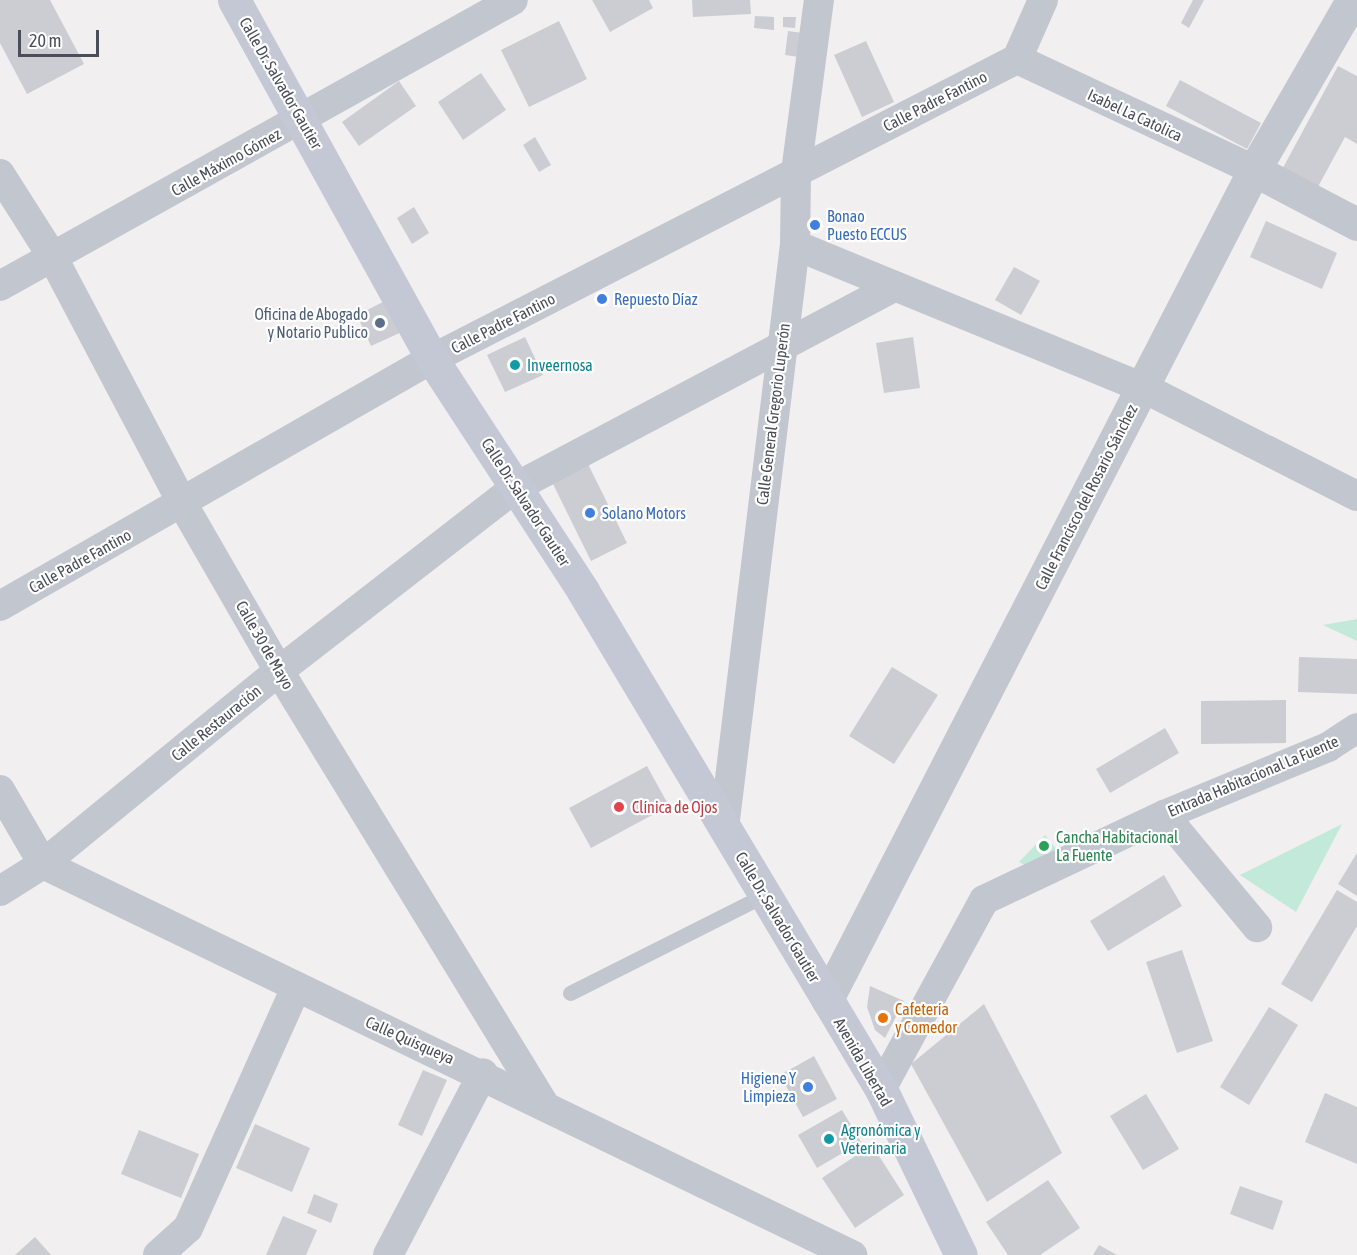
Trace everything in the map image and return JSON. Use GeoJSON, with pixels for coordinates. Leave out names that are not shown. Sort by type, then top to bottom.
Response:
{"type":"FeatureCollection","features":[{"type":"Feature","properties":{"kind":"main road","name":"Calle Dr. Salvador Gautier"},"geometry":{"type":"LineString","coordinates":[[234,0],[432,359],[516,487],[827,999]]}},
{"type":"Feature","properties":{"kind":"main road","name":"Avenida Libertad"},"geometry":{"type":"LineString","coordinates":[[827,999],[881,1089],[961,1255]]}},
{"type":"Feature","properties":{"kind":"street","name":"Calle Máximo Gómez"},"geometry":{"type":"LineString","coordinates":[[0,286],[302,120],[513,0]]}},
{"type":"Feature","properties":{"kind":"street","name":"Calle General Gregorio Luperón"},"geometry":{"type":"LineString","coordinates":[[724,828],[781,343],[795,245],[796,172],[819,0]]}},
{"type":"Feature","properties":{"kind":"street"},"geometry":{"type":"LineString","coordinates":[[1017,59],[1043,0]]}},
{"type":"Feature","properties":{"kind":"street","name":"Calle Francisco del Rosario Sánchez"},"geometry":{"type":"LineString","coordinates":[[827,999],[1254,170],[1352,0]]}},
{"type":"Feature","properties":{"kind":"street","name":"Calle Padre Fantino"},"geometry":{"type":"LineString","coordinates":[[0,606],[432,359],[1017,59]]}},
{"type":"Feature","properties":{"kind":"street","name":"Isabel La Catolica"},"geometry":{"type":"LineString","coordinates":[[1017,59],[1254,170]]}},
{"type":"Feature","properties":{"kind":"street"},"geometry":{"type":"LineString","coordinates":[[1254,170],[1357,224]]}},
{"type":"Feature","properties":{"kind":"street","name":"Calle 30 de Mayo"},"geometry":{"type":"LineString","coordinates":[[0,174],[52,256],[182,504],[279,670],[545,1106]]}},
{"type":"Feature","properties":{"kind":"street"},"geometry":{"type":"LineString","coordinates":[[795,245],[1143,387],[1357,496]]}},
{"type":"Feature","properties":{"kind":"street","name":"Calle Restauración"},"geometry":{"type":"LineString","coordinates":[[0,891],[43,864],[279,670],[516,487],[781,343],[894,286]]}},
{"type":"Feature","properties":{"kind":"street","name":"Entrada Habitacional La Fuente"},"geometry":{"type":"LineString","coordinates":[[881,1089],[984,900],[1164,815],[1329,747],[1357,728]]}},
{"type":"Feature","properties":{"kind":"street"},"geometry":{"type":"LineString","coordinates":[[0,790],[43,864]]}},
{"type":"Feature","properties":{"kind":"street"},"geometry":{"type":"LineString","coordinates":[[1164,815],[1257,927]]}},
{"type":"Feature","properties":{"kind":"street","name":"Calle Quisqueya"},"geometry":{"type":"LineString","coordinates":[[43,864],[296,988],[483,1073],[545,1106],[852,1255]]}},
{"type":"Feature","properties":{"kind":"street"},"geometry":{"type":"LineString","coordinates":[[158,1255],[188,1228],[296,988]]}},
{"type":"Feature","properties":{"kind":"street"},"geometry":{"type":"LineString","coordinates":[[388,1255],[483,1073]]}},
{"type":"Feature","properties":{"kind":"lane"},"geometry":{"type":"LineString","coordinates":[[570,993],[765,895]]}},
{"type":"Feature","properties":{"kind":"green space"},"geometry":{"type":"Polygon","coordinates":[[[1357,619],[1357,641],[1323,625],[1357,619]]]}},
{"type":"Feature","properties":{"kind":"green space"},"geometry":{"type":"Polygon","coordinates":[[[1342,824],[1296,912],[1240,875],[1342,824]]]}},
{"type":"Feature","properties":{"kind":"green space","name":"Cancha Habitacional La Fuente"},"geometry":{"type":"Polygon","coordinates":[[[1045,835],[1062,856],[1032,869],[1019,862],[1045,835]]]}},
{"type":"Feature","properties":{"kind":"building"},"geometry":{"type":"Polygon","coordinates":[[[0,0],[50,0],[84,64],[27,94],[0,43],[0,0]]]}},
{"type":"Feature","properties":{"kind":"building"},"geometry":{"type":"Polygon","coordinates":[[[592,0],[649,0],[653,8],[610,32],[592,0]]]}},
{"type":"Feature","properties":{"kind":"building"},"geometry":{"type":"Polygon","coordinates":[[[692,0],[750,0],[751,14],[693,17],[692,0]]]}},
{"type":"Feature","properties":{"kind":"building"},"geometry":{"type":"Polygon","coordinates":[[[1193,0],[1204,0],[1189,28],[1181,23],[1193,0]]]}},
{"type":"Feature","properties":{"kind":"building"},"geometry":{"type":"Polygon","coordinates":[[[755,16],[774,17],[774,30],[754,28],[755,16]]]}},
{"type":"Feature","properties":{"kind":"building"},"geometry":{"type":"Polygon","coordinates":[[[783,17],[796,17],[795,28],[783,27],[783,17]]]}},
{"type":"Feature","properties":{"kind":"building"},"geometry":{"type":"Polygon","coordinates":[[[559,21],[587,79],[529,107],[501,50],[559,21]]]}},
{"type":"Feature","properties":{"kind":"building"},"geometry":{"type":"Polygon","coordinates":[[[788,31],[803,33],[799,57],[785,55],[788,31]]]}},
{"type":"Feature","properties":{"kind":"building"},"geometry":{"type":"Polygon","coordinates":[[[866,41],[894,102],[862,117],[834,55],[866,41]]]}},
{"type":"Feature","properties":{"kind":"building"},"geometry":{"type":"Polygon","coordinates":[[[1338,66],[1357,76],[1357,144],[1345,137],[1313,196],[1278,177],[1338,66]]]}},
{"type":"Feature","properties":{"kind":"building"},"geometry":{"type":"Polygon","coordinates":[[[481,73],[506,110],[463,140],[438,102],[481,73]]]}},
{"type":"Feature","properties":{"kind":"building"},"geometry":{"type":"Polygon","coordinates":[[[1180,80],[1261,123],[1247,149],[1166,106],[1180,80]]]}},
{"type":"Feature","properties":{"kind":"building"},"geometry":{"type":"Polygon","coordinates":[[[399,81],[416,106],[359,146],[342,122],[399,81]]]}},
{"type":"Feature","properties":{"kind":"building"},"geometry":{"type":"Polygon","coordinates":[[[535,137],[551,165],[539,172],[523,145],[535,137]]]}},
{"type":"Feature","properties":{"kind":"building"},"geometry":{"type":"Polygon","coordinates":[[[414,207],[429,233],[412,244],[397,218],[414,207]]]}},
{"type":"Feature","properties":{"kind":"building"},"geometry":{"type":"Polygon","coordinates":[[[1266,221],[1337,253],[1322,289],[1250,257],[1266,221]]]}},
{"type":"Feature","properties":{"kind":"building"},"geometry":{"type":"Polygon","coordinates":[[[1014,267],[1040,281],[1021,315],[995,300],[1014,267]]]}},
{"type":"Feature","properties":{"kind":"building","name":"Oficina de Abogado y Notario Publico"},"geometry":{"type":"Polygon","coordinates":[[[389,299],[404,331],[371,346],[357,315],[389,299]]]}},
{"type":"Feature","properties":{"kind":"building","name":"Inveernosa"},"geometry":{"type":"Polygon","coordinates":[[[525,337],[543,375],[505,392],[487,355],[525,337]]]}},
{"type":"Feature","properties":{"kind":"building"},"geometry":{"type":"Polygon","coordinates":[[[913,337],[920,388],[884,393],[876,343],[913,337]]]}},
{"type":"Feature","properties":{"kind":"building","name":"Solano Motors"},"geometry":{"type":"Polygon","coordinates":[[[588,464],[627,543],[591,561],[552,482],[588,464]]]}},
{"type":"Feature","properties":{"kind":"building"},"geometry":{"type":"Polygon","coordinates":[[[1299,657],[1357,659],[1357,694],[1298,692],[1299,657]]]}},
{"type":"Feature","properties":{"kind":"building"},"geometry":{"type":"Polygon","coordinates":[[[892,667],[938,695],[894,764],[849,736],[892,667]]]}},
{"type":"Feature","properties":{"kind":"building"},"geometry":{"type":"Polygon","coordinates":[[[1286,700],[1286,743],[1201,744],[1201,701],[1286,700]]]}},
{"type":"Feature","properties":{"kind":"building"},"geometry":{"type":"Polygon","coordinates":[[[1165,728],[1179,753],[1110,793],[1096,769],[1165,728]]]}},
{"type":"Feature","properties":{"kind":"building","name":"Clínica de Ojos"},"geometry":{"type":"Polygon","coordinates":[[[647,766],[669,806],[591,848],[569,808],[647,766]]]}},
{"type":"Feature","properties":{"kind":"building"},"geometry":{"type":"Polygon","coordinates":[[[1357,853],[1357,896],[1338,884],[1357,853]]]}},
{"type":"Feature","properties":{"kind":"building"},"geometry":{"type":"Polygon","coordinates":[[[1164,875],[1182,906],[1108,951],[1090,921],[1164,875]]]}},
{"type":"Feature","properties":{"kind":"building"},"geometry":{"type":"Polygon","coordinates":[[[1337,890],[1357,902],[1357,926],[1312,1002],[1281,984],[1337,890]]]}},
{"type":"Feature","properties":{"kind":"building"},"geometry":{"type":"Polygon","coordinates":[[[1182,950],[1213,1041],[1177,1053],[1146,962],[1182,950]]]}},
{"type":"Feature","properties":{"kind":"building","name":"Cafetería y Comedor"},"geometry":{"type":"Polygon","coordinates":[[[870,986],[904,1001],[885,1038],[875,1030],[867,1007],[870,986]]]}},
{"type":"Feature","properties":{"kind":"building"},"geometry":{"type":"Polygon","coordinates":[[[984,1004],[1062,1153],[987,1202],[911,1064],[984,1004]]]}},
{"type":"Feature","properties":{"kind":"building"},"geometry":{"type":"Polygon","coordinates":[[[1269,1007],[1298,1025],[1249,1105],[1220,1087],[1269,1007]]]}},
{"type":"Feature","properties":{"kind":"building","name":"Higiene Y Limpieza"},"geometry":{"type":"Polygon","coordinates":[[[814,1056],[837,1099],[803,1117],[780,1075],[814,1056]]]}},
{"type":"Feature","properties":{"kind":"building"},"geometry":{"type":"Polygon","coordinates":[[[423,1070],[447,1080],[422,1136],[398,1125],[423,1070]]]}},
{"type":"Feature","properties":{"kind":"building"},"geometry":{"type":"Polygon","coordinates":[[[1325,1093],[1357,1107],[1357,1164],[1305,1142],[1325,1093]]]}},
{"type":"Feature","properties":{"kind":"building"},"geometry":{"type":"Polygon","coordinates":[[[1146,1094],[1179,1149],[1143,1170],[1110,1116],[1146,1094]]]}},
{"type":"Feature","properties":{"kind":"building","name":"Agronómica y Veterinaria"},"geometry":{"type":"Polygon","coordinates":[[[842,1110],[861,1142],[817,1168],[798,1135],[842,1110]]]}},
{"type":"Feature","properties":{"kind":"building"},"geometry":{"type":"Polygon","coordinates":[[[255,1124],[310,1148],[292,1192],[236,1168],[255,1124]]]}},
{"type":"Feature","properties":{"kind":"building"},"geometry":{"type":"Polygon","coordinates":[[[139,1130],[199,1154],[181,1198],[121,1174],[139,1130]]]}},
{"type":"Feature","properties":{"kind":"building"},"geometry":{"type":"Polygon","coordinates":[[[872,1145],[904,1195],[855,1228],[822,1178],[872,1145]]]}},
{"type":"Feature","properties":{"kind":"building"},"geometry":{"type":"Polygon","coordinates":[[[1048,1180],[1080,1228],[1040,1255],[1008,1255],[986,1222],[1048,1180]]]}},
{"type":"Feature","properties":{"kind":"building"},"geometry":{"type":"Polygon","coordinates":[[[1240,1186],[1283,1201],[1273,1230],[1230,1214],[1240,1186]]]}},
{"type":"Feature","properties":{"kind":"building"},"geometry":{"type":"Polygon","coordinates":[[[314,1194],[338,1204],[331,1223],[307,1213],[314,1194]]]}},
{"type":"Feature","properties":{"kind":"building"},"geometry":{"type":"Polygon","coordinates":[[[283,1216],[317,1230],[306,1255],[266,1255],[283,1216]]]}},
{"type":"Feature","properties":{"kind":"building"},"geometry":{"type":"Polygon","coordinates":[[[35,1237],[51,1255],[15,1255],[35,1237]]]}},
{"type":"Feature","properties":{"kind":"building"},"geometry":{"type":"Polygon","coordinates":[[[1099,1245],[1117,1255],[1093,1255],[1099,1245]]]}},
{"type":"Feature","properties":{"kind":"place","name":"Bonao Puesto ECCUS"},"geometry":{"type":"Point","coordinates":[815,225]}},
{"type":"Feature","properties":{"kind":"place","name":"Repuesto Díaz"},"geometry":{"type":"Point","coordinates":[602,299]}},
{"type":"Feature","properties":{"kind":"place","name":"Oficina de Abogado y Notario Publico"},"geometry":{"type":"Point","coordinates":[380,323]}},
{"type":"Feature","properties":{"kind":"place","name":"Inveernosa"},"geometry":{"type":"Point","coordinates":[515,365]}},
{"type":"Feature","properties":{"kind":"place","name":"Solano Motors"},"geometry":{"type":"Point","coordinates":[590,513]}},
{"type":"Feature","properties":{"kind":"place","name":"Clínica de Ojos"},"geometry":{"type":"Point","coordinates":[619,807]}},
{"type":"Feature","properties":{"kind":"place","name":"Cancha Habitacional La Fuente"},"geometry":{"type":"Point","coordinates":[1044,846]}},
{"type":"Feature","properties":{"kind":"place","name":"Cafetería y Comedor"},"geometry":{"type":"Point","coordinates":[883,1018]}},
{"type":"Feature","properties":{"kind":"place","name":"Higiene Y Limpieza"},"geometry":{"type":"Point","coordinates":[808,1087]}},
{"type":"Feature","properties":{"kind":"place","name":"Agronómica y Veterinaria"},"geometry":{"type":"Point","coordinates":[829,1139]}}]}
